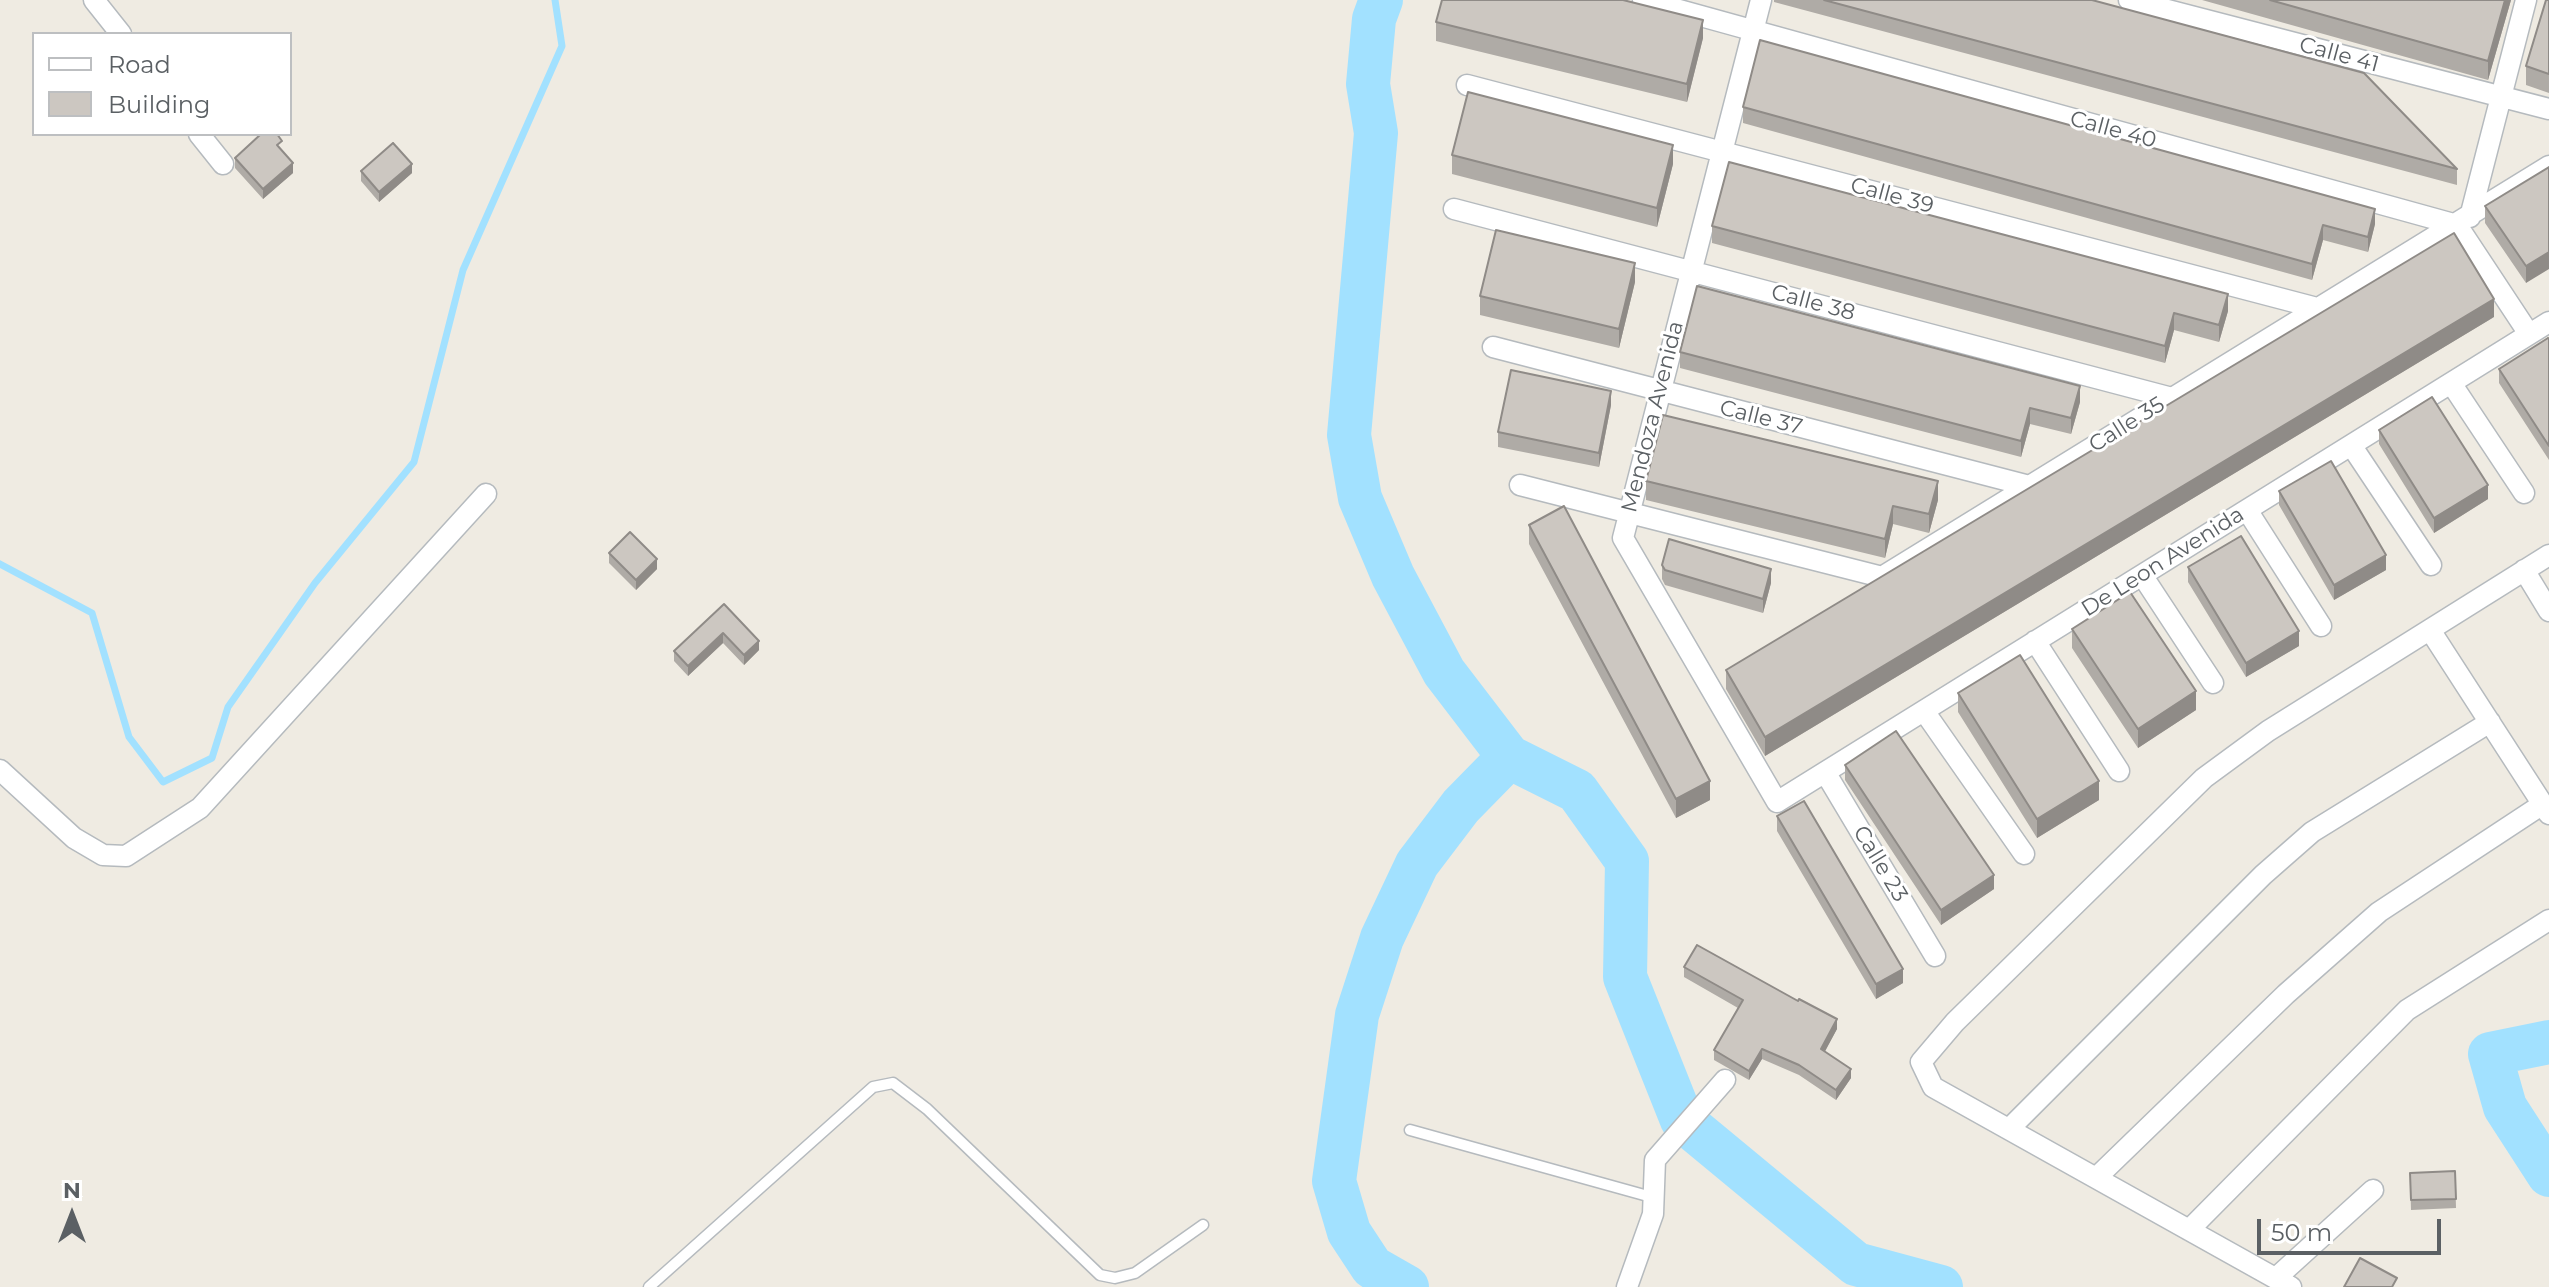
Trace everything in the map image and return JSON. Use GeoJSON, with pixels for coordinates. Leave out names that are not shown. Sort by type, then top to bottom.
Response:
{"type":"FeatureCollection","features":[{"type":"Feature","properties":{"kind":"street"},"geometry":{"type":"LineString","coordinates":[[94,0],[119,32]]}},
{"type":"Feature","properties":{"kind":"street","name":"Calle 40"},"geometry":{"type":"LineString","coordinates":[[1643,0],[2463,221]]}},
{"type":"Feature","properties":{"kind":"street","name":"Mendoza Avenida"},"geometry":{"type":"LineString","coordinates":[[1761,0],[1623,538],[1713,681],[1777,802]]}},
{"type":"Feature","properties":{"kind":"street","name":"Calle 41"},"geometry":{"type":"LineString","coordinates":[[2129,0],[2549,109]]}},
{"type":"Feature","properties":{"kind":"street"},"geometry":{"type":"LineString","coordinates":[[2526,0],[2501,97],[2463,221],[2529,334]]}},
{"type":"Feature","properties":{"kind":"street","name":"Calle 39"},"geometry":{"type":"LineString","coordinates":[[1467,85],[2317,308]]}},
{"type":"Feature","properties":{"kind":"street"},"geometry":{"type":"LineString","coordinates":[[201,136],[223,164]]}},
{"type":"Feature","properties":{"kind":"street","name":"Calle 35"},"geometry":{"type":"LineString","coordinates":[[1855,594],[2549,166]]}},
{"type":"Feature","properties":{"kind":"street","name":"Calle 38"},"geometry":{"type":"LineString","coordinates":[[1454,209],[2172,398]]}},
{"type":"Feature","properties":{"kind":"street","name":"De Leon Avenida"},"geometry":{"type":"LineString","coordinates":[[1777,802],[2549,322]]}},
{"type":"Feature","properties":{"kind":"street","name":"Calle 37"},"geometry":{"type":"LineString","coordinates":[[1493,347],[2029,486]]}},
{"type":"Feature","properties":{"kind":"street"},"geometry":{"type":"LineString","coordinates":[[2451,383],[2524,493]]}},
{"type":"Feature","properties":{"kind":"street"},"geometry":{"type":"LineString","coordinates":[[2351,445],[2431,565]]}},
{"type":"Feature","properties":{"kind":"street"},"geometry":{"type":"LineString","coordinates":[[1520,485],[1882,577]]}},
{"type":"Feature","properties":{"kind":"street"},"geometry":{"type":"LineString","coordinates":[[0,770],[74,838],[103,855],[126,856],[200,808],[486,494]]}},
{"type":"Feature","properties":{"kind":"street"},"geometry":{"type":"LineString","coordinates":[[2247,510],[2321,626]]}},
{"type":"Feature","properties":{"kind":"street"},"geometry":{"type":"LineString","coordinates":[[2373,1190],[2284,1283],[1933,1087],[1921,1062],[1955,1022],[2204,778],[2268,731],[2549,555]]}},
{"type":"Feature","properties":{"kind":"street"},"geometry":{"type":"LineString","coordinates":[[2524,570],[2549,611]]}},
{"type":"Feature","properties":{"kind":"street"},"geometry":{"type":"LineString","coordinates":[[2142,575],[2213,683]]}},
{"type":"Feature","properties":{"kind":"street"},"geometry":{"type":"LineString","coordinates":[[2096,1178],[2286,994],[2379,912],[2546,809],[2430,630]]}},
{"type":"Feature","properties":{"kind":"street"},"geometry":{"type":"LineString","coordinates":[[2035,641],[2119,771]]}},
{"type":"Feature","properties":{"kind":"street"},"geometry":{"type":"LineString","coordinates":[[1924,711],[2024,854]]}},
{"type":"Feature","properties":{"kind":"street"},"geometry":{"type":"LineString","coordinates":[[2009,1129],[2263,875],[2312,832],[2490,722]]}},
{"type":"Feature","properties":{"kind":"street","name":"Calle 23"},"geometry":{"type":"LineString","coordinates":[[1825,772],[1935,956]]}},
{"type":"Feature","properties":{"kind":"street"},"geometry":{"type":"LineString","coordinates":[[2189,1230],[2407,1010],[2549,920]]}},
{"type":"Feature","properties":{"kind":"street"},"geometry":{"type":"LineString","coordinates":[[1627,1287],[1653,1214],[1655,1160],[1725,1080]]}},
{"type":"Feature","properties":{"kind":"lane"},"geometry":{"type":"LineString","coordinates":[[649,1287],[873,1087],[893,1083],[907,1091],[1100,1275],[1115,1278],[1135,1273],[1203,1225]]}},
{"type":"Feature","properties":{"kind":"lane"},"geometry":{"type":"LineString","coordinates":[[1410,1130],[1655,1198]]}},
{"type":"Feature","properties":{"kind":"building"},"geometry":{"type":"Polygon","coordinates":[[[1442,0],[1623,0],[1703,20],[1687,84],[1436,22],[1442,0]]]}},
{"type":"Feature","properties":{"kind":"building"},"geometry":{"type":"Polygon","coordinates":[[[1824,0],[2092,0],[2364,73],[2457,169],[1824,0]]]}},
{"type":"Feature","properties":{"kind":"building"},"geometry":{"type":"Polygon","coordinates":[[[2270,0],[2505,0],[2488,61],[2270,0]]]}},
{"type":"Feature","properties":{"kind":"building"},"geometry":{"type":"Polygon","coordinates":[[[2546,0],[2549,0],[2549,74],[2526,66],[2546,0]]]}},
{"type":"Feature","properties":{"kind":"building"},"geometry":{"type":"Polygon","coordinates":[[[1760,40],[2375,209],[2368,237],[2323,225],[2312,264],[1743,107],[1760,40]]]}},
{"type":"Feature","properties":{"kind":"building"},"geometry":{"type":"Polygon","coordinates":[[[1468,92],[1673,145],[1657,208],[1452,155],[1468,92]]]}},
{"type":"Feature","properties":{"kind":"building"},"geometry":{"type":"Polygon","coordinates":[[[259,136],[278,136],[282,141],[277,145],[293,163],[263,189],[235,158],[259,136]]]}},
{"type":"Feature","properties":{"kind":"building"},"geometry":{"type":"Polygon","coordinates":[[[393,143],[412,164],[379,192],[361,171],[393,143]]]}},
{"type":"Feature","properties":{"kind":"building"},"geometry":{"type":"Polygon","coordinates":[[[1729,162],[2228,294],[2219,325],[2174,313],[2165,346],[1712,226],[1729,162]]]}},
{"type":"Feature","properties":{"kind":"building"},"geometry":{"type":"Polygon","coordinates":[[[2549,167],[2549,252],[2526,266],[2485,206],[2549,167]]]}},
{"type":"Feature","properties":{"kind":"building"},"geometry":{"type":"Polygon","coordinates":[[[1496,230],[1635,263],[1619,329],[1480,296],[1496,230]]]}},
{"type":"Feature","properties":{"kind":"building"},"geometry":{"type":"Polygon","coordinates":[[[2454,233],[2494,299],[1765,737],[1726,670],[2454,233]]]}},
{"type":"Feature","properties":{"kind":"building"},"geometry":{"type":"Polygon","coordinates":[[[1697,286],[2080,386],[2071,418],[2030,408],[2021,441],[1680,352],[1697,286]]]}},
{"type":"Feature","properties":{"kind":"building"},"geometry":{"type":"Polygon","coordinates":[[[2549,339],[2549,446],[2499,369],[2549,339]]]}},
{"type":"Feature","properties":{"kind":"building"},"geometry":{"type":"Polygon","coordinates":[[[1511,370],[1611,391],[1599,453],[1498,432],[1511,370]]]}},
{"type":"Feature","properties":{"kind":"building"},"geometry":{"type":"Polygon","coordinates":[[[2432,397],[2488,485],[2434,518],[2379,430],[2432,397]]]}},
{"type":"Feature","properties":{"kind":"building"},"geometry":{"type":"Polygon","coordinates":[[[1663,415],[1938,481],[1929,514],[1893,506],[1885,539],[1646,481],[1663,415]]]}},
{"type":"Feature","properties":{"kind":"building"},"geometry":{"type":"Polygon","coordinates":[[[2331,461],[2386,555],[2334,585],[2279,491],[2331,461]]]}},
{"type":"Feature","properties":{"kind":"building"},"geometry":{"type":"Polygon","coordinates":[[[1564,506],[1710,781],[1676,799],[1529,525],[1564,506]]]}},
{"type":"Feature","properties":{"kind":"building"},"geometry":{"type":"Polygon","coordinates":[[[630,532],[657,559],[636,580],[609,553],[630,532]]]}},
{"type":"Feature","properties":{"kind":"building"},"geometry":{"type":"Polygon","coordinates":[[[2241,536],[2299,631],[2246,663],[2188,567],[2241,536]]]}},
{"type":"Feature","properties":{"kind":"building"},"geometry":{"type":"Polygon","coordinates":[[[1669,539],[1771,569],[1763,599],[1665,570],[1662,565],[1669,539]]]}},
{"type":"Feature","properties":{"kind":"building"},"geometry":{"type":"Polygon","coordinates":[[[2130,592],[2196,691],[2138,729],[2072,629],[2130,592]]]}},
{"type":"Feature","properties":{"kind":"building"},"geometry":{"type":"Polygon","coordinates":[[[724,604],[759,641],[744,655],[723,633],[688,666],[674,651],[724,604]]]}},
{"type":"Feature","properties":{"kind":"building"},"geometry":{"type":"Polygon","coordinates":[[[2020,655],[2099,781],[2037,819],[1958,693],[2020,655]]]}},
{"type":"Feature","properties":{"kind":"building"},"geometry":{"type":"Polygon","coordinates":[[[1896,731],[1994,875],[1941,910],[1845,765],[1896,731]]]}},
{"type":"Feature","properties":{"kind":"building"},"geometry":{"type":"Polygon","coordinates":[[[1804,801],[1903,969],[1876,984],[1777,816],[1804,801]]]}},
{"type":"Feature","properties":{"kind":"building"},"geometry":{"type":"Polygon","coordinates":[[[1697,945],[1837,1019],[1821,1049],[1851,1069],[1836,1090],[1799,1065],[1762,1049],[1749,1071],[1714,1050],[1743,1000],[1684,967],[1697,945]]]}},
{"type":"Feature","properties":{"kind":"building"},"geometry":{"type":"Polygon","coordinates":[[[2455,1171],[2456,1199],[2411,1200],[2410,1173],[2455,1171]]]}},
{"type":"Feature","properties":{"kind":"building"},"geometry":{"type":"Polygon","coordinates":[[[2360,1258],[2397,1278],[2392,1287],[2344,1287],[2360,1258]]]}},
{"type":"Feature","properties":{"kind":"waterway"},"geometry":{"type":"LineString","coordinates":[[0,564],[92,613],[129,737],[163,782],[212,758],[228,707],[315,583],[414,462],[463,270],[562,46],[555,0]]}},
{"type":"Feature","properties":{"kind":"waterway"},"geometry":{"type":"LineString","coordinates":[[1381,0],[1374,19],[1368,84],[1376,133],[1349,435],[1360,498],[1393,576],[1444,672],[1509,757],[1577,791],[1627,861],[1625,977],[1682,1120],[1856,1264],[1941,1287]]}},
{"type":"Feature","properties":{"kind":"waterway"},"geometry":{"type":"LineString","coordinates":[[1407,1287],[1372,1267],[1349,1232],[1334,1181],[1357,1015],[1382,938],[1417,864],[1461,806],[1509,757]]}},
{"type":"Feature","properties":{"kind":"waterway"},"geometry":{"type":"LineString","coordinates":[[2549,1042],[2490,1054],[2505,1107],[2549,1175]]}}]}
